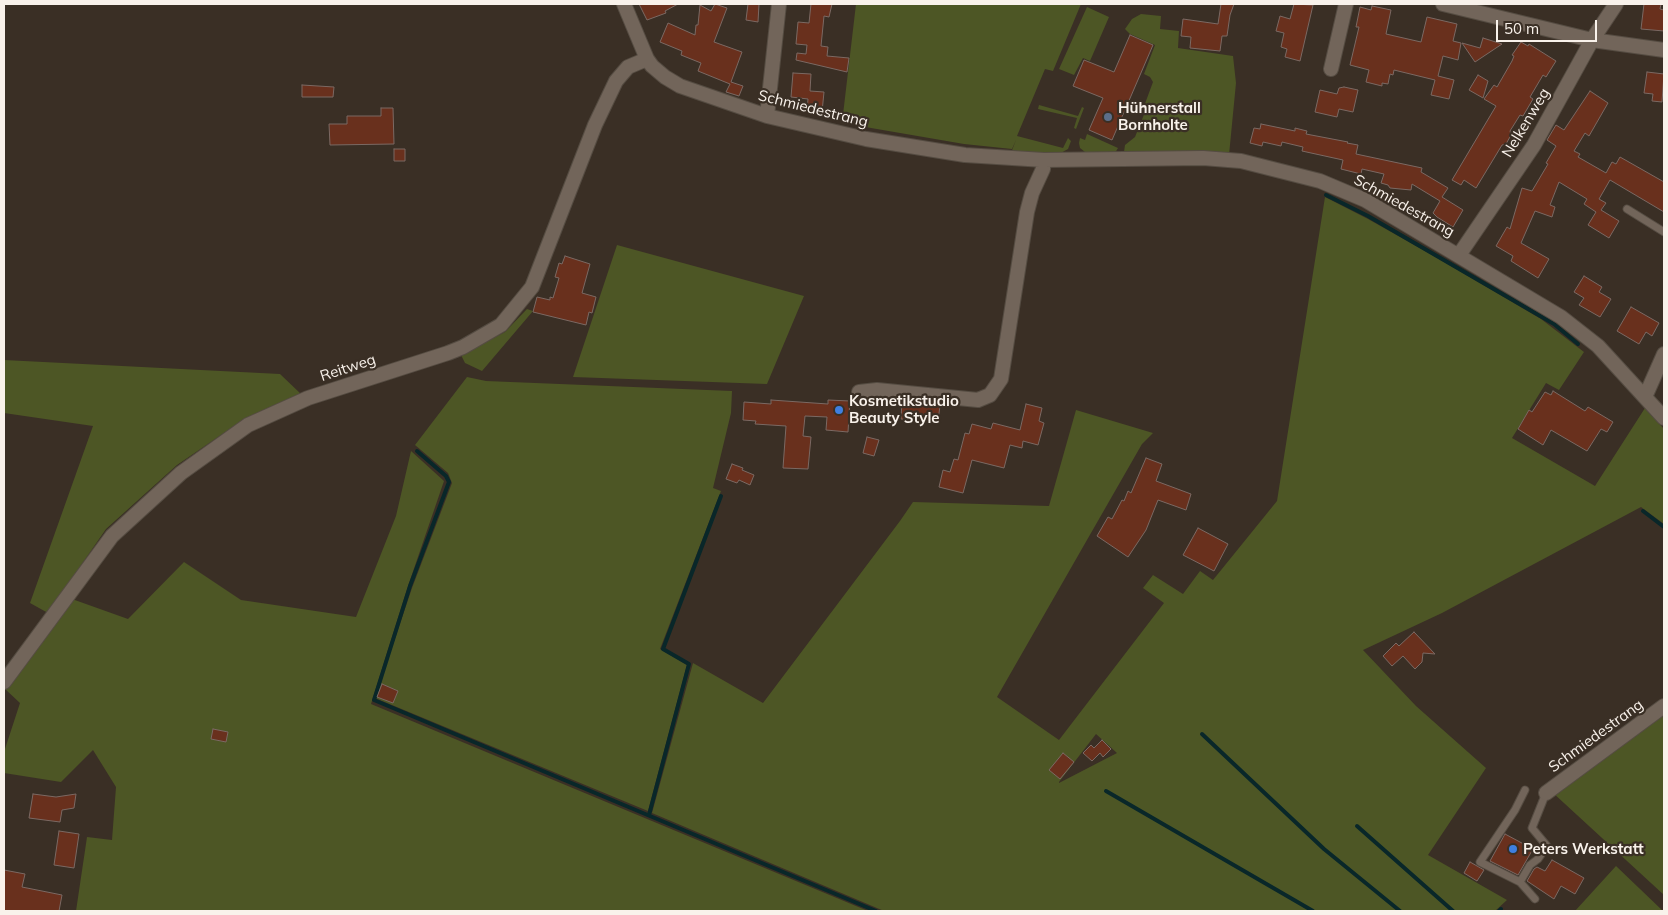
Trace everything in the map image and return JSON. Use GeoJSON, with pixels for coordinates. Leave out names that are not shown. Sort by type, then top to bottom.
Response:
{"type":"FeatureCollection","features":[{"type":"Feature","properties":{"kind":"street","name":"Schmiedestrang"},"geometry":{"type":"LineString","coordinates":[[624,4],[647,58],[652,66],[664,77],[680,86],[768,116],[866,139],[955,153],[1044,160],[1203,158],[1241,161],[1320,181],[1365,200],[1561,317],[1598,346],[1664,418]]}},
{"type":"Feature","properties":{"kind":"street"},"geometry":{"type":"LineString","coordinates":[[768,116],[779,4]]}},
{"type":"Feature","properties":{"kind":"street"},"geometry":{"type":"LineString","coordinates":[[1331,69],[1346,4]]}},
{"type":"Feature","properties":{"kind":"street"},"geometry":{"type":"LineString","coordinates":[[1443,4],[1592,40],[1664,50]]}},
{"type":"Feature","properties":{"kind":"street","name":"Nelkenweg"},"geometry":{"type":"LineString","coordinates":[[1459,255],[1534,145],[1592,40],[1616,4]]}},
{"type":"Feature","properties":{"kind":"street","name":"Reitweg"},"geometry":{"type":"LineString","coordinates":[[4,682],[112,536],[181,472],[248,425],[308,398],[448,353],[463,347],[501,325],[532,287],[595,125],[616,82],[628,68],[647,58]]}},
{"type":"Feature","properties":{"kind":"street"},"geometry":{"type":"LineString","coordinates":[[859,392],[877,390],[978,400],[990,395],[1001,379],[1027,212],[1032,193],[1043,169],[1044,160]]}},
{"type":"Feature","properties":{"kind":"street"},"geometry":{"type":"LineString","coordinates":[[1645,396],[1664,354]]}},
{"type":"Feature","properties":{"kind":"street","name":"Schmiedestrang"},"geometry":{"type":"LineString","coordinates":[[1546,793],[1664,706]]}},
{"type":"Feature","properties":{"kind":"lane"},"geometry":{"type":"LineString","coordinates":[[1627,208],[1664,232]]}},
{"type":"Feature","properties":{"kind":"lane"},"geometry":{"type":"LineString","coordinates":[[1525,790],[1515,810],[1480,862],[1520,882],[1535,899]]}},
{"type":"Feature","properties":{"kind":"lane"},"geometry":{"type":"LineString","coordinates":[[1520,882],[1530,865],[1538,859],[1547,846],[1532,828],[1546,793]]}},
{"type":"Feature","properties":{"kind":"green space"},"geometry":{"type":"Polygon","coordinates":[[[856,4],[1081,4],[1053,71],[1045,69],[1017,136],[1063,148],[1068,138],[1071,141],[1068,149],[1057,155],[1011,153],[1016,140],[1012,149],[964,144],[842,123],[856,4]]]}},
{"type":"Feature","properties":{"kind":"green space"},"geometry":{"type":"Polygon","coordinates":[[[1087,7],[1109,17],[1090,61],[1083,58],[1074,75],[1059,69],[1087,7]]]}},
{"type":"Feature","properties":{"kind":"green space"},"geometry":{"type":"Polygon","coordinates":[[[1141,14],[1161,16],[1160,29],[1179,31],[1178,48],[1233,56],[1236,83],[1229,155],[1124,152],[1125,145],[1135,137],[1145,112],[1143,109],[1153,82],[1150,77],[1144,74],[1155,45],[1130,34],[1125,29],[1132,19],[1141,14]]]}},
{"type":"Feature","properties":{"kind":"green space"},"geometry":{"type":"Polygon","coordinates":[[[1039,105],[1078,116],[1082,107],[1084,108],[1076,129],[1074,128],[1077,118],[1038,109],[1039,105]]]}},
{"type":"Feature","properties":{"kind":"green space"},"geometry":{"type":"Polygon","coordinates":[[[1087,134],[1118,148],[1115,153],[1085,152],[1080,148],[1079,143],[1080,138],[1085,140],[1087,134]]]}},
{"type":"Feature","properties":{"kind":"green space"},"geometry":{"type":"Polygon","coordinates":[[[1325,197],[1434,256],[1541,319],[1584,352],[1559,390],[1546,383],[1512,438],[1595,486],[1645,408],[1664,429],[1664,524],[1641,507],[1442,613],[1363,650],[1416,706],[1486,768],[1428,855],[1507,900],[1495,911],[884,911],[652,813],[693,663],[763,703],[913,502],[1049,506],[1076,410],[1153,433],[1142,444],[997,697],[1059,740],[1164,603],[1143,588],[1153,575],[1183,594],[1200,571],[1213,580],[1277,501],[1325,197]],[[1096,734],[1059,783],[1117,753],[1096,734]]]}},
{"type":"Feature","properties":{"kind":"green space"},"geometry":{"type":"Polygon","coordinates":[[[617,245],[804,296],[767,384],[573,377],[617,245]]]}},
{"type":"Feature","properties":{"kind":"green space"},"geometry":{"type":"Polygon","coordinates":[[[527,309],[533,311],[482,371],[465,363],[461,355],[505,332],[527,309]]]}},
{"type":"Feature","properties":{"kind":"green space"},"geometry":{"type":"Polygon","coordinates":[[[4,360],[280,374],[301,394],[243,420],[177,465],[106,529],[48,613],[30,603],[93,426],[4,413],[4,360]]]}},
{"type":"Feature","properties":{"kind":"green space"},"geometry":{"type":"Polygon","coordinates":[[[467,377],[486,381],[732,391],[731,413],[713,488],[721,491],[660,649],[687,665],[648,811],[375,698],[412,588],[452,483],[448,473],[415,445],[467,377]]]}},
{"type":"Feature","properties":{"kind":"green space"},"geometry":{"type":"Polygon","coordinates":[[[411,451],[444,481],[408,586],[371,704],[868,911],[76,911],[87,837],[112,840],[116,787],[93,750],[61,782],[4,773],[4,752],[20,703],[5,689],[72,599],[128,619],[184,562],[241,600],[356,617],[396,516],[411,451]]]}},
{"type":"Feature","properties":{"kind":"green space"},"geometry":{"type":"Polygon","coordinates":[[[1659,714],[1664,717],[1664,895],[1552,792],[1659,714]]]}},
{"type":"Feature","properties":{"kind":"green space"},"geometry":{"type":"Polygon","coordinates":[[[1616,866],[1663,911],[1575,911],[1616,866]]]}},
{"type":"Feature","properties":{"kind":"building"},"geometry":{"type":"Polygon","coordinates":[[[639,4],[678,4],[665,11],[666,13],[647,20],[639,4]]]}},
{"type":"Feature","properties":{"kind":"building"},"geometry":{"type":"Polygon","coordinates":[[[715,4],[727,8],[714,42],[742,52],[731,82],[743,86],[739,96],[726,92],[730,84],[698,71],[701,63],[681,55],[682,51],[660,42],[668,23],[695,35],[700,5],[711,11],[715,4]]]}},
{"type":"Feature","properties":{"kind":"building"},"geometry":{"type":"Polygon","coordinates":[[[748,4],[759,4],[758,22],[746,20],[748,4]]]}},
{"type":"Feature","properties":{"kind":"building"},"geometry":{"type":"Polygon","coordinates":[[[811,4],[832,4],[829,17],[824,16],[821,46],[828,47],[827,56],[849,58],[847,72],[796,60],[797,53],[806,54],[807,45],[796,44],[798,22],[809,23],[811,4]]]}},
{"type":"Feature","properties":{"kind":"building"},"geometry":{"type":"Polygon","coordinates":[[[1221,4],[1234,4],[1230,15],[1227,36],[1222,36],[1220,51],[1190,48],[1191,37],[1181,36],[1183,19],[1218,24],[1221,4]]]}},
{"type":"Feature","properties":{"kind":"building"},"geometry":{"type":"Polygon","coordinates":[[[1294,4],[1313,5],[1300,61],[1285,57],[1287,49],[1281,47],[1284,33],[1276,31],[1280,16],[1290,19],[1294,4]]]}},
{"type":"Feature","properties":{"kind":"building"},"geometry":{"type":"Polygon","coordinates":[[[1644,4],[1661,4],[1660,9],[1664,10],[1664,31],[1641,29],[1644,4]]]}},
{"type":"Feature","properties":{"kind":"building"},"geometry":{"type":"Polygon","coordinates":[[[1372,6],[1391,10],[1386,34],[1421,42],[1427,17],[1457,24],[1453,41],[1461,43],[1458,60],[1443,56],[1438,76],[1454,80],[1449,99],[1431,95],[1435,80],[1394,70],[1393,75],[1390,74],[1388,84],[1382,83],[1382,86],[1366,82],[1369,70],[1350,65],[1359,27],[1356,27],[1360,7],[1371,10],[1372,6]]]}},
{"type":"Feature","properties":{"kind":"building"},"geometry":{"type":"Polygon","coordinates":[[[1130,35],[1153,45],[1112,140],[1089,130],[1103,98],[1073,86],[1084,60],[1114,72],[1130,35]]]}},
{"type":"Feature","properties":{"kind":"building"},"geometry":{"type":"Polygon","coordinates":[[[1483,38],[1502,44],[1475,62],[1462,43],[1480,48],[1483,38]]]}},
{"type":"Feature","properties":{"kind":"building"},"geometry":{"type":"Polygon","coordinates":[[[1521,42],[1528,46],[1529,44],[1556,61],[1546,77],[1543,75],[1530,97],[1533,99],[1523,116],[1520,115],[1510,131],[1511,135],[1506,144],[1502,145],[1476,188],[1464,180],[1461,185],[1452,180],[1496,106],[1484,99],[1494,85],[1497,87],[1512,61],[1514,56],[1512,55],[1521,42]]]}},
{"type":"Feature","properties":{"kind":"building"},"geometry":{"type":"Polygon","coordinates":[[[1647,72],[1664,74],[1662,102],[1652,101],[1653,94],[1644,93],[1647,72]]]}},
{"type":"Feature","properties":{"kind":"building"},"geometry":{"type":"Polygon","coordinates":[[[793,73],[811,74],[810,91],[824,92],[822,112],[807,110],[808,99],[791,97],[793,73]]]}},
{"type":"Feature","properties":{"kind":"building"},"geometry":{"type":"Polygon","coordinates":[[[1478,75],[1488,81],[1483,98],[1469,90],[1478,75]]]}},
{"type":"Feature","properties":{"kind":"building"},"geometry":{"type":"Polygon","coordinates":[[[302,85],[334,87],[333,97],[302,97],[302,85]]]}},
{"type":"Feature","properties":{"kind":"building"},"geometry":{"type":"Polygon","coordinates":[[[1344,87],[1358,90],[1353,112],[1339,109],[1337,117],[1315,112],[1320,90],[1337,94],[1339,88],[1344,87]]]}},
{"type":"Feature","properties":{"kind":"building"},"geometry":{"type":"Polygon","coordinates":[[[1590,91],[1608,103],[1589,136],[1585,133],[1574,151],[1580,154],[1578,157],[1606,173],[1612,162],[1616,164],[1620,157],[1664,182],[1664,212],[1610,180],[1599,199],[1606,203],[1601,210],[1619,221],[1609,238],[1588,225],[1596,212],[1584,204],[1587,199],[1559,182],[1550,205],[1555,207],[1552,217],[1535,211],[1521,243],[1549,259],[1538,278],[1511,261],[1513,256],[1496,246],[1507,227],[1510,229],[1522,188],[1532,191],[1548,164],[1546,163],[1556,146],[1547,140],[1556,125],[1564,130],[1590,91]]]}},
{"type":"Feature","properties":{"kind":"building"},"geometry":{"type":"Polygon","coordinates":[[[381,108],[393,108],[394,144],[330,145],[329,124],[347,124],[347,116],[381,116],[381,108]]]}},
{"type":"Feature","properties":{"kind":"building"},"geometry":{"type":"Polygon","coordinates":[[[1261,124],[1295,131],[1295,128],[1307,131],[1306,134],[1348,142],[1358,145],[1356,154],[1422,168],[1421,172],[1448,188],[1442,197],[1463,210],[1453,227],[1433,213],[1440,201],[1412,184],[1411,190],[1390,188],[1388,185],[1381,183],[1384,174],[1362,169],[1361,174],[1341,169],[1343,160],[1302,151],[1303,147],[1282,142],[1281,146],[1263,142],[1262,146],[1250,143],[1254,128],[1260,129],[1261,124]]]}},
{"type":"Feature","properties":{"kind":"building"},"geometry":{"type":"Polygon","coordinates":[[[394,149],[405,149],[405,161],[394,161],[394,149]]]}},
{"type":"Feature","properties":{"kind":"building"},"geometry":{"type":"Polygon","coordinates":[[[565,256],[590,264],[582,293],[596,297],[592,313],[589,312],[586,325],[533,312],[537,297],[550,300],[550,297],[553,298],[559,278],[555,277],[559,263],[562,264],[565,256]]]}},
{"type":"Feature","properties":{"kind":"building"},"geometry":{"type":"Polygon","coordinates":[[[1584,276],[1602,287],[1599,292],[1611,299],[1600,317],[1579,305],[1584,298],[1574,292],[1584,276]]]}},
{"type":"Feature","properties":{"kind":"building"},"geometry":{"type":"Polygon","coordinates":[[[1631,307],[1659,323],[1652,336],[1646,332],[1639,344],[1617,331],[1631,307]]]}},
{"type":"Feature","properties":{"kind":"building"},"geometry":{"type":"Polygon","coordinates":[[[1553,391],[1585,411],[1588,407],[1613,422],[1607,432],[1601,429],[1587,451],[1551,430],[1543,445],[1518,429],[1529,410],[1532,412],[1545,392],[1551,395],[1553,391]]]}},
{"type":"Feature","properties":{"kind":"building"},"geometry":{"type":"Polygon","coordinates":[[[771,400],[828,404],[828,400],[850,401],[848,432],[826,430],[827,417],[805,416],[803,436],[811,437],[808,469],[783,468],[786,426],[755,424],[756,421],[743,420],[744,402],[771,404],[771,400]]]}},
{"type":"Feature","properties":{"kind":"building"},"geometry":{"type":"Polygon","coordinates":[[[902,401],[940,405],[938,422],[901,419],[902,401]]]}},
{"type":"Feature","properties":{"kind":"building"},"geometry":{"type":"Polygon","coordinates":[[[1026,404],[1042,408],[1039,421],[1044,423],[1038,445],[1023,441],[1022,448],[1010,445],[1004,468],[972,460],[963,493],[939,487],[943,470],[950,472],[954,459],[958,460],[965,433],[969,434],[972,424],[991,429],[993,423],[1020,430],[1026,404]]]}},
{"type":"Feature","properties":{"kind":"building"},"geometry":{"type":"Polygon","coordinates":[[[867,437],[879,440],[874,456],[863,453],[867,437]]]}},
{"type":"Feature","properties":{"kind":"building"},"geometry":{"type":"Polygon","coordinates":[[[1146,458],[1162,464],[1156,481],[1191,494],[1186,510],[1158,500],[1146,530],[1128,557],[1097,536],[1108,517],[1112,519],[1128,491],[1131,493],[1146,458]]]}},
{"type":"Feature","properties":{"kind":"building"},"geometry":{"type":"Polygon","coordinates":[[[732,464],[754,475],[750,485],[739,480],[737,483],[726,479],[732,464]]]}},
{"type":"Feature","properties":{"kind":"building"},"geometry":{"type":"Polygon","coordinates":[[[1198,528],[1228,544],[1214,571],[1183,555],[1198,528]]]}},
{"type":"Feature","properties":{"kind":"building"},"geometry":{"type":"Polygon","coordinates":[[[1414,632],[1435,654],[1423,653],[1422,662],[1415,669],[1403,656],[1392,666],[1383,656],[1396,643],[1399,646],[1414,632]]]}},
{"type":"Feature","properties":{"kind":"building"},"geometry":{"type":"Polygon","coordinates":[[[382,684],[398,691],[393,703],[377,697],[382,684]]]}},
{"type":"Feature","properties":{"kind":"building"},"geometry":{"type":"Polygon","coordinates":[[[213,729],[228,732],[226,742],[211,739],[213,729]]]}},
{"type":"Feature","properties":{"kind":"building"},"geometry":{"type":"Polygon","coordinates":[[[1102,740],[1111,749],[1103,757],[1100,753],[1092,761],[1083,753],[1091,745],[1094,748],[1102,740]]]}},
{"type":"Feature","properties":{"kind":"building"},"geometry":{"type":"Polygon","coordinates":[[[1063,753],[1074,762],[1060,779],[1049,770],[1063,753]]]}},
{"type":"Feature","properties":{"kind":"building"},"geometry":{"type":"Polygon","coordinates":[[[33,794],[56,797],[76,794],[74,808],[62,810],[60,822],[29,818],[33,794]]]}},
{"type":"Feature","properties":{"kind":"building"},"geometry":{"type":"Polygon","coordinates":[[[59,831],[79,834],[74,868],[54,865],[59,831]]]}},
{"type":"Feature","properties":{"kind":"building"},"geometry":{"type":"Polygon","coordinates":[[[1505,834],[1533,849],[1518,875],[1490,861],[1505,834]]]}},
{"type":"Feature","properties":{"kind":"building"},"geometry":{"type":"Polygon","coordinates":[[[1552,860],[1584,878],[1575,894],[1561,886],[1554,899],[1527,881],[1534,869],[1537,867],[1545,871],[1552,860]]]}},
{"type":"Feature","properties":{"kind":"building"},"geometry":{"type":"Polygon","coordinates":[[[1470,862],[1484,870],[1477,881],[1464,873],[1470,862]]]}},
{"type":"Feature","properties":{"kind":"building"},"geometry":{"type":"Polygon","coordinates":[[[4,870],[25,874],[22,887],[62,895],[59,911],[4,911],[4,870]]]}},
{"type":"Feature","properties":{"kind":"waterway"},"geometry":{"type":"LineString","coordinates":[[1326,195],[1368,216],[1554,324],[1578,344]]}},
{"type":"Feature","properties":{"kind":"waterway"},"geometry":{"type":"LineString","coordinates":[[417,451],[446,476],[449,482],[410,586],[374,700],[876,911]]}},
{"type":"Feature","properties":{"kind":"waterway"},"geometry":{"type":"LineString","coordinates":[[649,815],[689,664],[663,649],[721,496]]}},
{"type":"Feature","properties":{"kind":"waterway"},"geometry":{"type":"LineString","coordinates":[[1643,511],[1664,527]]}},
{"type":"Feature","properties":{"kind":"waterway"},"geometry":{"type":"LineString","coordinates":[[1202,734],[1324,849],[1400,911]]}},
{"type":"Feature","properties":{"kind":"waterway"},"geometry":{"type":"LineString","coordinates":[[1106,791],[1313,911]]}},
{"type":"Feature","properties":{"kind":"waterway"},"geometry":{"type":"LineString","coordinates":[[1357,826],[1453,911]]}},
{"type":"Feature","properties":{"kind":"place","name":"Hühnerstall Bornholte"},"geometry":{"type":"Point","coordinates":[1108,117]}},
{"type":"Feature","properties":{"kind":"place","name":"Kosmetikstudio Beauty Style"},"geometry":{"type":"Point","coordinates":[839,410]}},
{"type":"Feature","properties":{"kind":"place","name":"Peters Werkstatt"},"geometry":{"type":"Point","coordinates":[1513,849]}}]}
